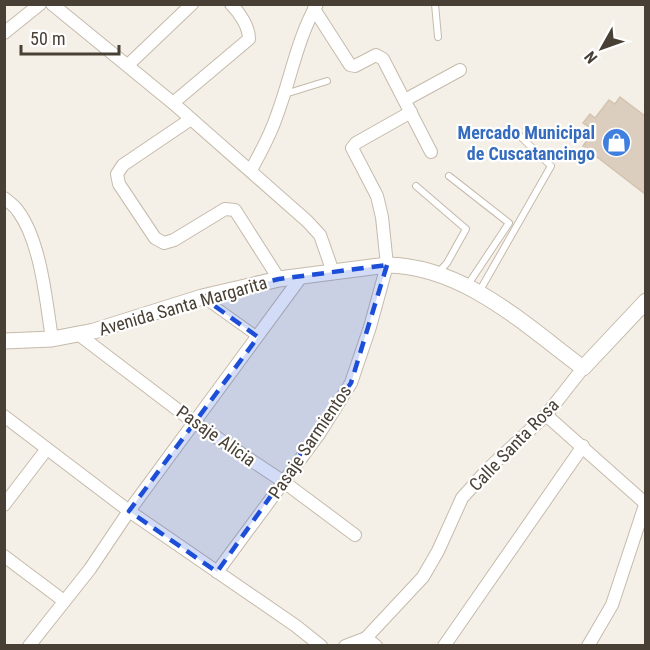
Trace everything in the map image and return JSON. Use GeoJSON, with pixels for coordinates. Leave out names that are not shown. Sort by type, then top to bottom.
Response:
{"type":"FeatureCollection","features":[{"type":"Feature","properties":{"kind":"street"},"geometry":{"type":"LineString","coordinates":[[6,29],[40,4]]}},
{"type":"Feature","properties":{"kind":"street"},"geometry":{"type":"LineString","coordinates":[[52,4],[173,103],[320,235],[333,272]]}},
{"type":"Feature","properties":{"kind":"street"},"geometry":{"type":"LineString","coordinates":[[128,65],[192,4]]}},
{"type":"Feature","properties":{"kind":"street"},"geometry":{"type":"LineString","coordinates":[[173,103],[249,39],[237,6]]}},
{"type":"Feature","properties":{"kind":"street"},"geometry":{"type":"LineString","coordinates":[[250,170],[273,128],[285,94],[294,55],[315,7]]}},
{"type":"Feature","properties":{"kind":"street"},"geometry":{"type":"LineString","coordinates":[[315,7],[350,65],[355,66],[376,55],[382,57],[431,152]]}},
{"type":"Feature","properties":{"kind":"street"},"geometry":{"type":"LineString","coordinates":[[405,100],[460,70]]}},
{"type":"Feature","properties":{"kind":"street"},"geometry":{"type":"LineString","coordinates":[[387,265],[382,217],[377,196],[352,148],[356,143],[411,112]]}},
{"type":"Feature","properties":{"kind":"street"},"geometry":{"type":"LineString","coordinates":[[191,119],[123,165],[117,174],[119,184],[155,238],[164,243],[174,240],[225,209],[235,210],[279,279]]}},
{"type":"Feature","properties":{"kind":"street"},"geometry":{"type":"LineString","coordinates":[[4,198],[18,210],[29,232],[40,270],[52,339]]}},
{"type":"Feature","properties":{"kind":"street","name":"Pasaje Sarmientos"},"geometry":{"type":"LineString","coordinates":[[217,572],[319,434],[351,383],[370,327],[387,265]]}},
{"type":"Feature","properties":{"kind":"street","name":"Avenida Santa Margarita"},"geometry":{"type":"LineString","coordinates":[[4,341],[52,339],[94,331],[202,297],[279,279],[403,265],[438,273],[473,289],[583,368]]}},
{"type":"Feature","properties":{"kind":"street"},"geometry":{"type":"LineString","coordinates":[[29,645],[90,569],[129,511],[301,277]]}},
{"type":"Feature","properties":{"kind":"street"},"geometry":{"type":"LineString","coordinates":[[202,297],[258,337]]}},
{"type":"Feature","properties":{"kind":"street","name":"Calle Santa Rosa"},"geometry":{"type":"LineString","coordinates":[[345,645],[371,642],[423,577],[438,551],[462,498],[546,415],[583,368],[645,300]]}},
{"type":"Feature","properties":{"kind":"street","name":"Pasaje Alicia"},"geometry":{"type":"LineString","coordinates":[[78,334],[195,423],[356,535]]}},
{"type":"Feature","properties":{"kind":"street"},"geometry":{"type":"LineString","coordinates":[[546,415],[645,502],[612,605],[588,645]]}},
{"type":"Feature","properties":{"kind":"street"},"geometry":{"type":"LineString","coordinates":[[4,416],[129,511],[321,645]]}},
{"type":"Feature","properties":{"kind":"street"},"geometry":{"type":"LineString","coordinates":[[444,645],[583,446]]}},
{"type":"Feature","properties":{"kind":"street"},"geometry":{"type":"LineString","coordinates":[[4,505],[46,450]]}},
{"type":"Feature","properties":{"kind":"street"},"geometry":{"type":"LineString","coordinates":[[4,556],[64,601]]}},
{"type":"Feature","properties":{"kind":"lane"},"geometry":{"type":"LineString","coordinates":[[435,4],[438,37]]}},
{"type":"Feature","properties":{"kind":"lane"},"geometry":{"type":"LineString","coordinates":[[285,94],[327,81]]}},
{"type":"Feature","properties":{"kind":"lane"},"geometry":{"type":"LineString","coordinates":[[473,289],[551,166],[519,135]]}},
{"type":"Feature","properties":{"kind":"lane"},"geometry":{"type":"LineString","coordinates":[[449,176],[509,224],[473,289]]}},
{"type":"Feature","properties":{"kind":"lane"},"geometry":{"type":"LineString","coordinates":[[416,186],[466,229],[447,263],[438,273]]}},
{"type":"Feature","properties":{"kind":"highlighted area"},"geometry":{"type":"Polygon","coordinates":[[[387,265],[351,383],[217,572],[129,511],[258,337],[202,297],[279,279],[387,265]]]}},
{"type":"Feature","properties":{"kind":"building","name":"Mercado Municipal de Cuscatancingo"},"geometry":{"type":"Polygon","coordinates":[[[620,97],[645,116],[645,194],[583,146],[588,139],[583,134],[589,127],[583,123],[590,114],[595,118],[609,100],[615,104],[620,97]]]}},
{"type":"Feature","properties":{"kind":"place","name":"Mercado Municipal de Cuscatancingo"},"geometry":{"type":"Point","coordinates":[616,143]}}]}
